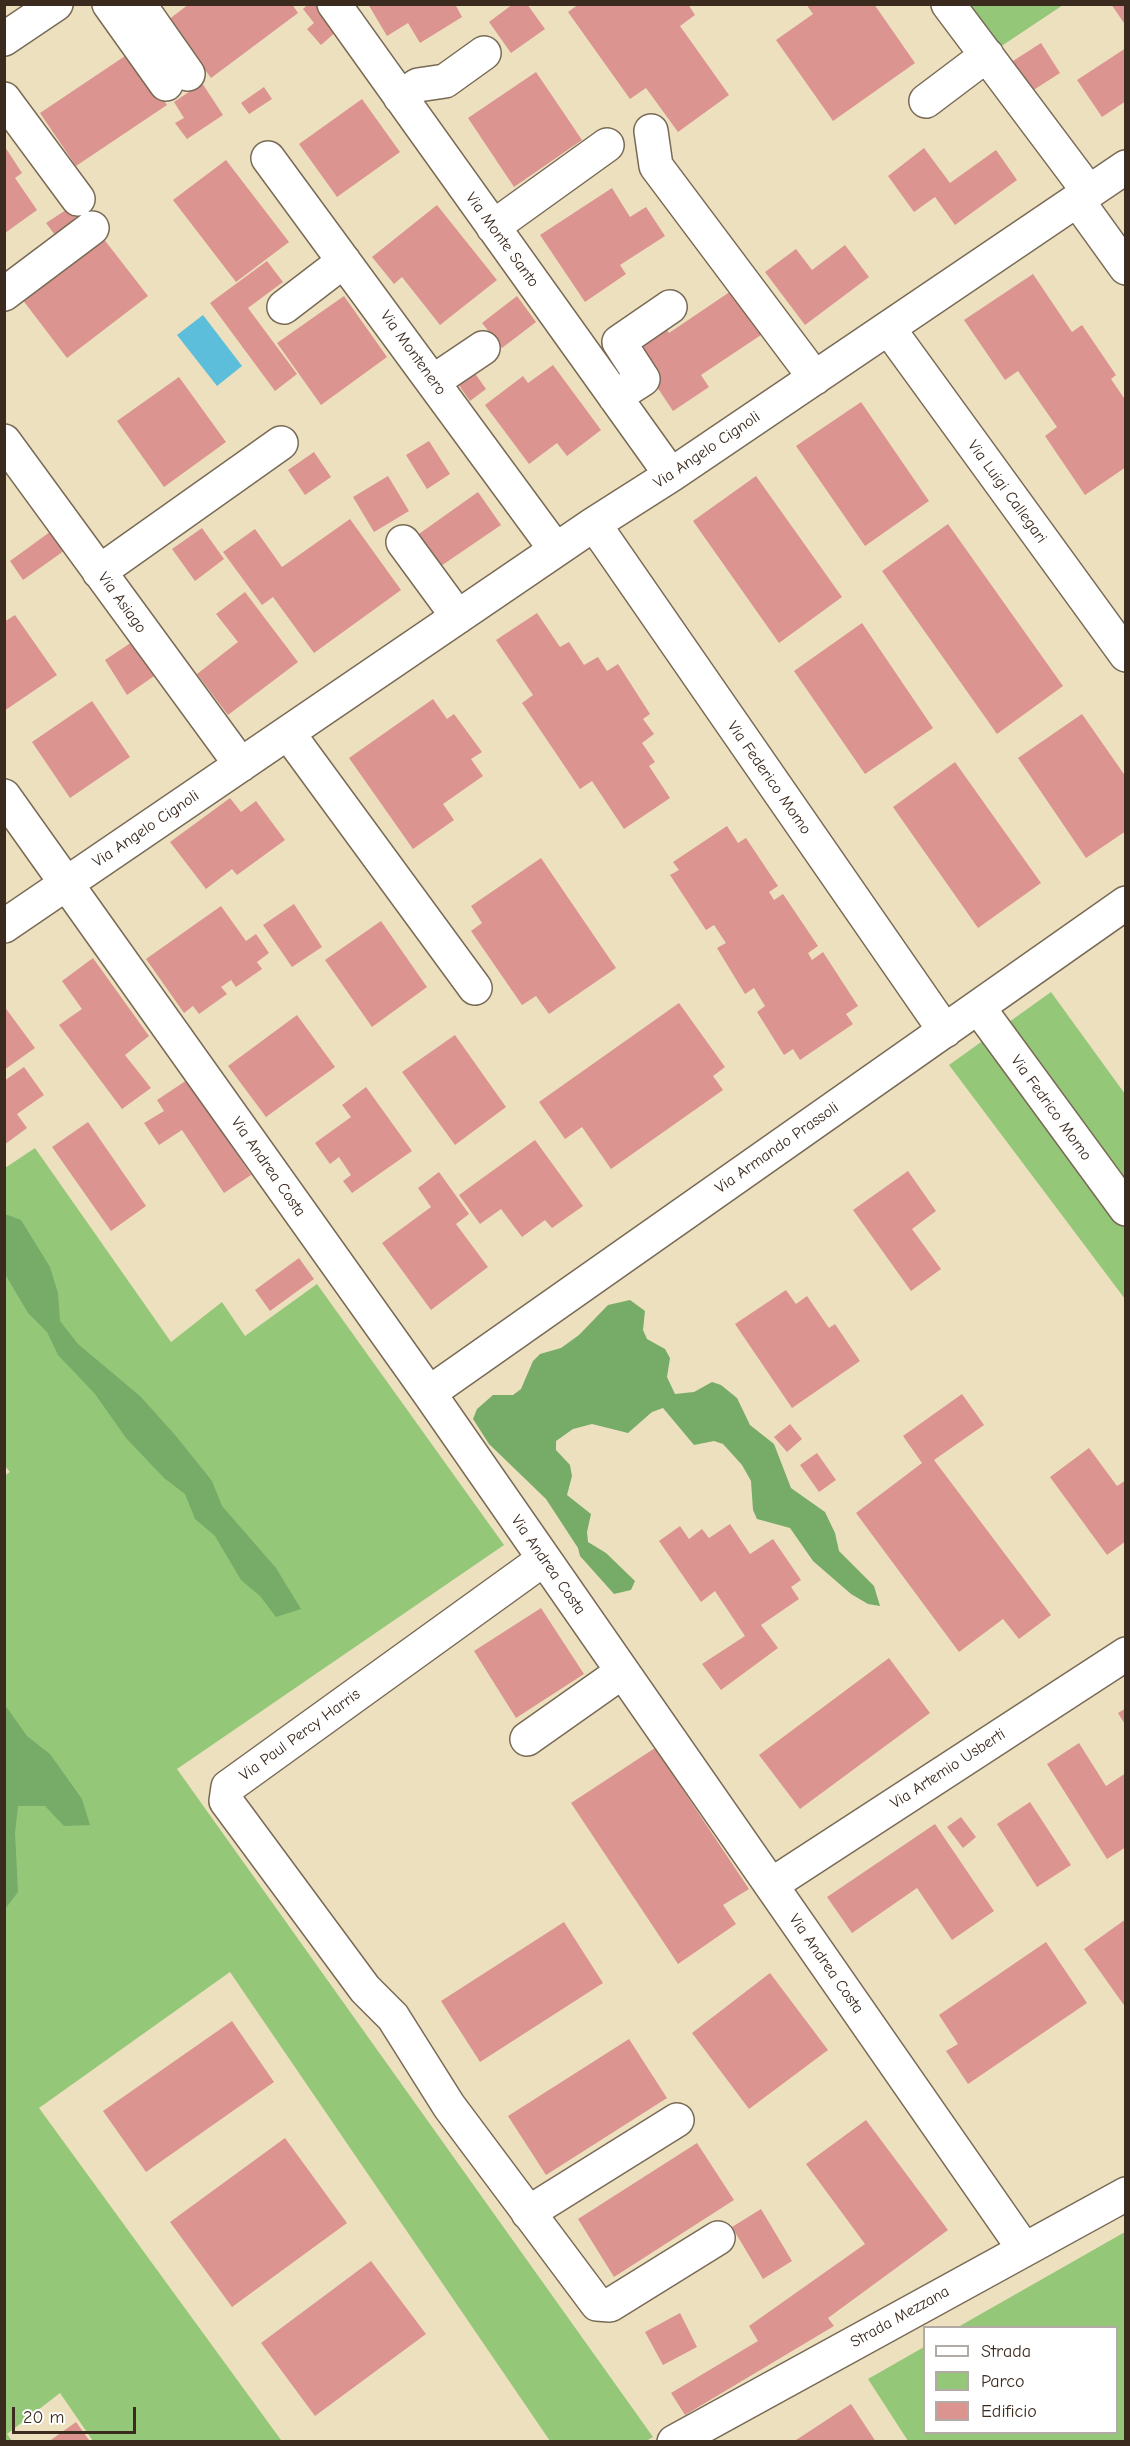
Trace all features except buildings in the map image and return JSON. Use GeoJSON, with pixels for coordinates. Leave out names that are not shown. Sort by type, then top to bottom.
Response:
{"type":"FeatureCollection","features":[{"type":"Feature","properties":{"kind":"street"},"geometry":{"type":"LineString","coordinates":[[4,39],[56,4]]}},
{"type":"Feature","properties":{"kind":"street"},"geometry":{"type":"LineString","coordinates":[[109,4],[177,79],[139,4]]}},
{"type":"Feature","properties":{"kind":"street","name":"Via Monte Santo"},"geometry":{"type":"LineString","coordinates":[[333,4],[671,475]]}},
{"type":"Feature","properties":{"kind":"street"},"geometry":{"type":"LineString","coordinates":[[948,4],[987,55],[1083,196],[1125,268]]}},
{"type":"Feature","properties":{"kind":"street"},"geometry":{"type":"LineString","coordinates":[[400,97],[418,85],[445,81],[484,53]]}},
{"type":"Feature","properties":{"kind":"street"},"geometry":{"type":"LineString","coordinates":[[926,101],[987,55]]}},
{"type":"Feature","properties":{"kind":"street"},"geometry":{"type":"LineString","coordinates":[[4,99],[85,213],[4,294]]}},
{"type":"Feature","properties":{"kind":"street"},"geometry":{"type":"LineString","coordinates":[[651,131],[656,166],[815,378]]}},
{"type":"Feature","properties":{"kind":"street"},"geometry":{"type":"LineString","coordinates":[[493,227],[607,144]]}},
{"type":"Feature","properties":{"kind":"street","name":"Via Montenero"},"geometry":{"type":"LineString","coordinates":[[268,158],[556,550]]}},
{"type":"Feature","properties":{"kind":"street","name":"Via Angelo Cignoli"},"geometry":{"type":"LineString","coordinates":[[4,926],[594,524],[889,329],[1125,168]]}},
{"type":"Feature","properties":{"kind":"street"},"geometry":{"type":"LineString","coordinates":[[284,307],[344,261]]}},
{"type":"Feature","properties":{"kind":"street"},"geometry":{"type":"LineString","coordinates":[[615,397],[643,379],[619,342],[670,307]]}},
{"type":"Feature","properties":{"kind":"street","name":"Via Luigi Callegari"},"geometry":{"type":"LineString","coordinates":[[889,329],[1125,655]]}},
{"type":"Feature","properties":{"kind":"street"},"geometry":{"type":"LineString","coordinates":[[434,381],[483,348]]}},
{"type":"Feature","properties":{"kind":"street","name":"Via Asiago"},"geometry":{"type":"LineString","coordinates":[[4,441],[241,765]]}},
{"type":"Feature","properties":{"kind":"street"},"geometry":{"type":"LineString","coordinates":[[99,572],[281,443]]}},
{"type":"Feature","properties":{"kind":"street","name":"Via Federico Momo"},"geometry":{"type":"LineString","coordinates":[[594,524],[945,1031]]}},
{"type":"Feature","properties":{"kind":"street"},"geometry":{"type":"LineString","coordinates":[[403,542],[458,617]]}},
{"type":"Feature","properties":{"kind":"street"},"geometry":{"type":"LineString","coordinates":[[288,733],[475,988]]}},
{"type":"Feature","properties":{"kind":"street","name":"Via Andrea Costa"},"geometry":{"type":"LineString","coordinates":[[4,796],[429,1393],[1024,2249]]}},
{"type":"Feature","properties":{"kind":"street","name":"Via Armando Prassoli"},"geometry":{"type":"LineString","coordinates":[[429,1393],[1125,903]]}},
{"type":"Feature","properties":{"kind":"street","name":"Via Fedrico Momo"},"geometry":{"type":"LineString","coordinates":[[978,1007],[1125,1209]]}},
{"type":"Feature","properties":{"kind":"street","name":"Via Paul Percy Harris"},"geometry":{"type":"LineString","coordinates":[[544,1559],[228,1787],[226,1801],[365,1989],[393,2017],[449,2106],[597,2304],[610,2305],[718,2238]]}},
{"type":"Feature","properties":{"kind":"street","name":"Via Artemio Usberti"},"geometry":{"type":"LineString","coordinates":[[771,1885],[1125,1654]]}},
{"type":"Feature","properties":{"kind":"street"},"geometry":{"type":"LineString","coordinates":[[527,1740],[622,1672]]}},
{"type":"Feature","properties":{"kind":"street"},"geometry":{"type":"LineString","coordinates":[[528,2213],[676,2120]]}},
{"type":"Feature","properties":{"kind":"street","name":"Strada Mezzana"},"geometry":{"type":"LineString","coordinates":[[674,2442],[1125,2194]]}},
{"type":"Feature","properties":{"kind":"green space"},"geometry":{"type":"Polygon","coordinates":[[[965,5],[1063,5],[997,49],[965,5]]]}},
{"type":"Feature","properties":{"kind":"green space"},"geometry":{"type":"Polygon","coordinates":[[[1051,992],[1125,1094],[1125,1299],[949,1065],[1051,992]]]}},
{"type":"Feature","properties":{"kind":"green space"},"geometry":{"type":"Polygon","coordinates":[[[35,1148],[171,1342],[222,1302],[245,1336],[317,1284],[504,1545],[177,1769],[653,2437],[644,2442],[550,2441],[230,1972],[39,2108],[281,2440],[93,2441],[60,2393],[7,2434],[12,2441],[5,2441],[4,1476],[10,1472],[4,1465],[5,1168],[35,1148]]]}},
{"type":"Feature","properties":{"kind":"green space"},"geometry":{"type":"Polygon","coordinates":[[[5,1214],[21,1220],[50,1267],[58,1293],[60,1321],[78,1344],[140,1396],[176,1436],[212,1481],[222,1506],[276,1568],[301,1609],[276,1617],[260,1596],[241,1580],[215,1536],[195,1519],[185,1494],[164,1478],[126,1438],[95,1394],[58,1355],[47,1332],[28,1313],[5,1274],[5,1214]]]}},
{"type":"Feature","properties":{"kind":"green space"},"geometry":{"type":"Polygon","coordinates":[[[630,1300],[645,1311],[643,1330],[647,1339],[665,1349],[670,1358],[667,1377],[675,1394],[694,1392],[712,1382],[721,1385],[737,1398],[750,1425],[774,1444],[791,1488],[825,1512],[835,1533],[839,1551],[874,1586],[880,1606],[868,1604],[851,1594],[813,1561],[790,1528],[757,1519],[753,1510],[751,1481],[742,1465],[723,1444],[714,1441],[694,1445],[663,1408],[652,1412],[628,1433],[592,1424],[573,1429],[556,1441],[556,1450],[570,1465],[572,1476],[567,1495],[591,1514],[587,1532],[588,1542],[606,1553],[635,1581],[631,1590],[614,1594],[580,1556],[578,1548],[546,1499],[489,1444],[473,1419],[477,1409],[493,1395],[513,1395],[521,1389],[533,1361],[540,1354],[561,1348],[579,1335],[608,1305],[630,1300]]]}},
{"type":"Feature","properties":{"kind":"green space"},"geometry":{"type":"Polygon","coordinates":[[[5,1705],[27,1736],[50,1754],[82,1799],[90,1825],[64,1826],[45,1806],[18,1806],[15,1833],[18,1892],[5,1909],[5,1705]]]}},
{"type":"Feature","properties":{"kind":"green space"},"geometry":{"type":"Polygon","coordinates":[[[1125,2232],[1125,2441],[908,2441],[868,2379],[923,2348],[923,2434],[1118,2434],[1118,2326],[960,2326],[1125,2232]]]}},
{"type":"Feature","properties":{"kind":"water"},"geometry":{"type":"Polygon","coordinates":[[[203,315],[242,366],[217,386],[177,335],[203,315]]]}}]}
